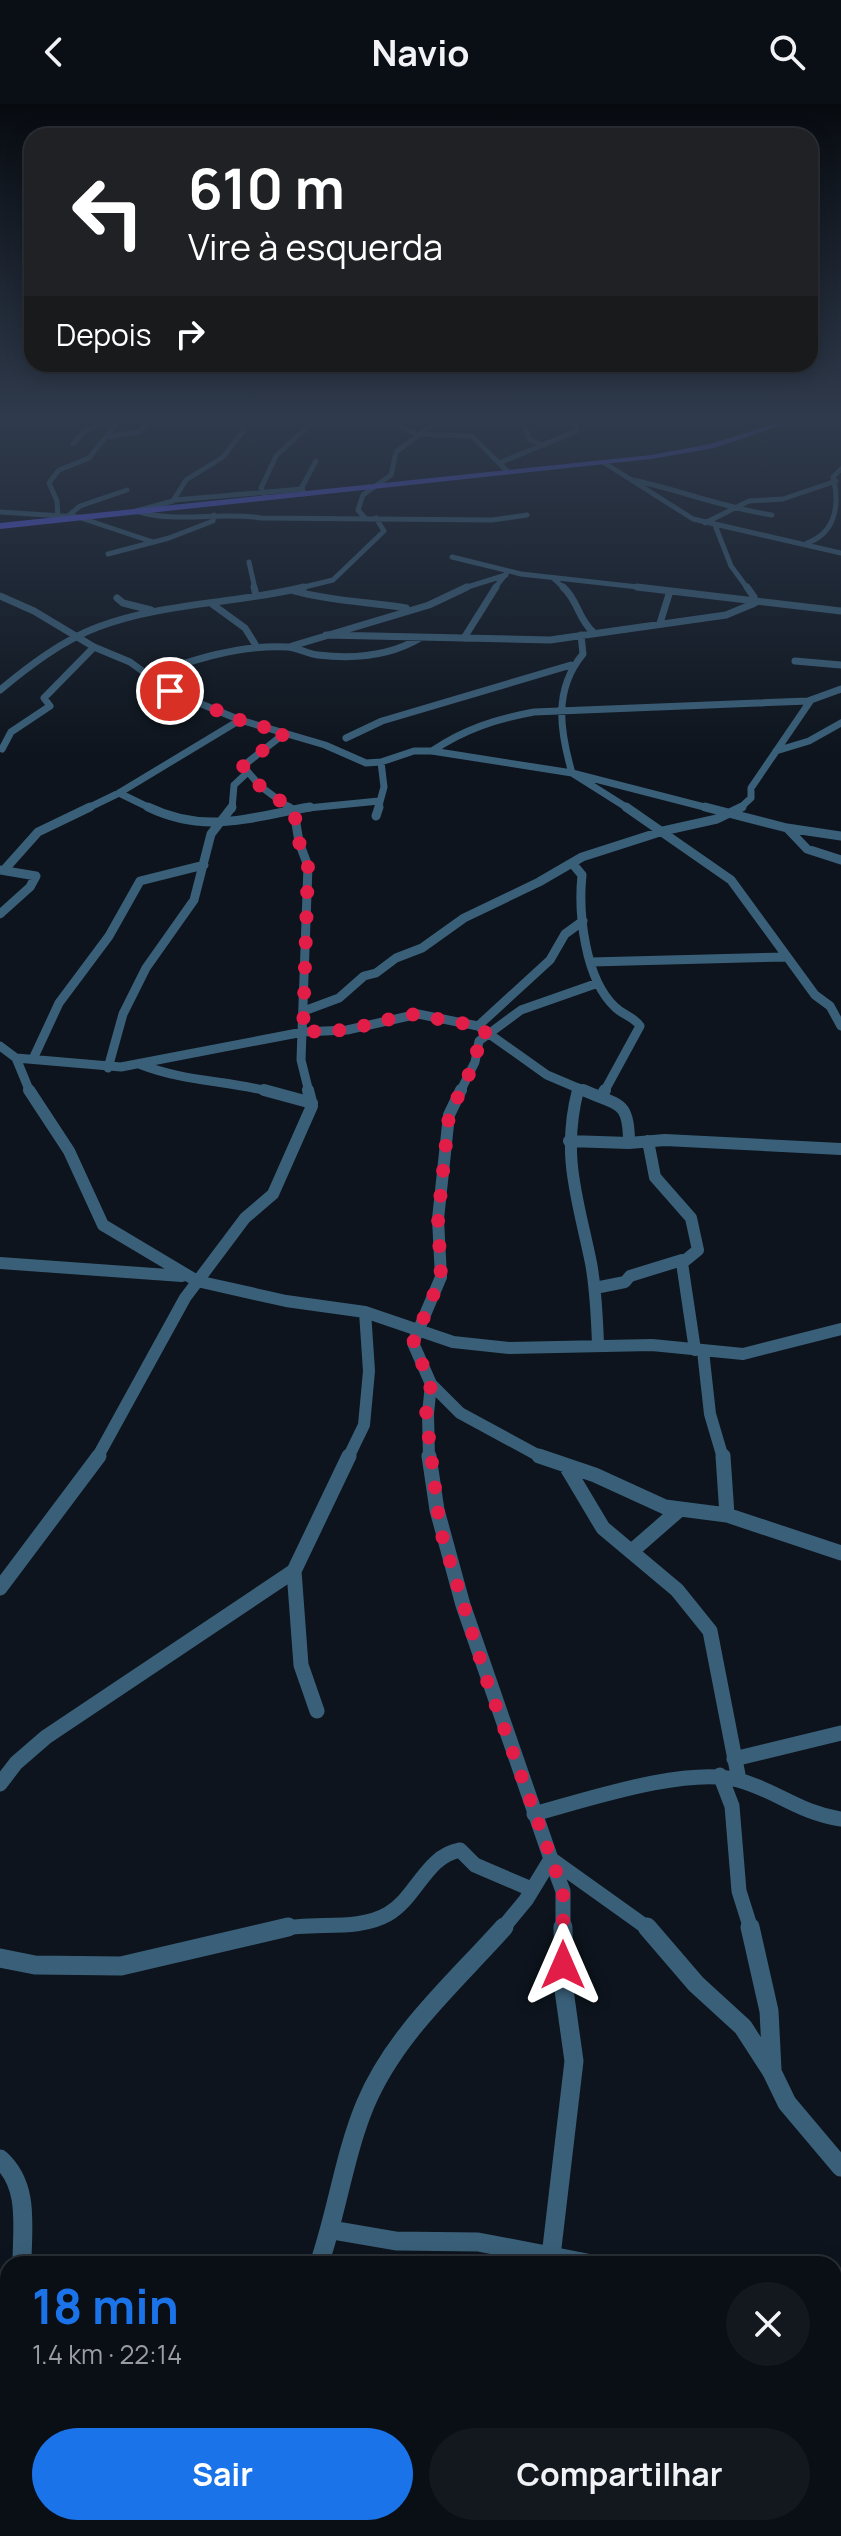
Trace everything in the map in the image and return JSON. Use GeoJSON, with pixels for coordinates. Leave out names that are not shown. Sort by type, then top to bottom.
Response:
{"type":"FeatureCollection","features":[{"type":"Feature","properties":{"kind":"street"},"geometry":{"type":"LineString","coordinates":[[121,531],[153,542]]}},
{"type":"Feature","properties":{"kind":"street"},"geometry":{"type":"LineString","coordinates":[[108,554],[183,531]]}},
{"type":"Feature","properties":{"kind":"street"},"geometry":{"type":"LineString","coordinates":[[0,690],[30,665],[97,627],[161,610],[293,590],[336,578],[383,531]]}},
{"type":"Feature","properties":{"kind":"street"},"geometry":{"type":"LineString","coordinates":[[326,635],[550,640],[726,615],[755,603],[754,597],[731,566],[718,531]]}},
{"type":"Feature","properties":{"kind":"street"},"geometry":{"type":"LineString","coordinates":[[744,531],[841,553]]}},
{"type":"Feature","properties":{"kind":"street"},"geometry":{"type":"LineString","coordinates":[[805,545],[830,531]]}},
{"type":"Feature","properties":{"kind":"street"},"geometry":{"type":"LineString","coordinates":[[452,557],[508,573],[754,597],[841,611]]}},
{"type":"Feature","properties":{"kind":"street"},"geometry":{"type":"LineString","coordinates":[[249,562],[256,595]]}},
{"type":"Feature","properties":{"kind":"street"},"geometry":{"type":"LineString","coordinates":[[149,675],[191,659],[254,648],[292,646],[429,605],[458,590],[508,573]]}},
{"type":"Feature","properties":{"kind":"street"},"geometry":{"type":"LineString","coordinates":[[464,638],[483,611],[494,586],[508,573]]}},
{"type":"Feature","properties":{"kind":"street"},"geometry":{"type":"LineString","coordinates":[[553,578],[572,595],[581,621],[593,632]]}},
{"type":"Feature","properties":{"kind":"street"},"geometry":{"type":"LineString","coordinates":[[293,590],[320,598],[358,600],[409,609]]}},
{"type":"Feature","properties":{"kind":"street"},"geometry":{"type":"LineString","coordinates":[[660,623],[670,591]]}},
{"type":"Feature","properties":{"kind":"street"},"geometry":{"type":"LineString","coordinates":[[0,596],[34,611],[94,647],[130,662],[170,691],[240,720],[325,745],[362,762],[381,762],[410,752],[432,751],[572,773],[787,828],[841,836]]}},
{"type":"Feature","properties":{"kind":"street"},"geometry":{"type":"LineString","coordinates":[[117,598],[123,603],[161,610]]}},
{"type":"Feature","properties":{"kind":"street"},"geometry":{"type":"LineString","coordinates":[[212,604],[245,628],[255,644],[254,648]]}},
{"type":"Feature","properties":{"kind":"street"},"geometry":{"type":"LineString","coordinates":[[346,738],[382,721],[571,665],[583,654],[581,635]]}},
{"type":"Feature","properties":{"kind":"street"},"geometry":{"type":"LineString","coordinates":[[292,646],[319,655],[369,654],[401,649],[420,638]]}},
{"type":"Feature","properties":{"kind":"street"},"geometry":{"type":"LineString","coordinates":[[2,749],[11,732],[50,706],[44,698],[74,671],[94,647]]}},
{"type":"Feature","properties":{"kind":"street"},"geometry":{"type":"LineString","coordinates":[[795,661],[841,665]]}},
{"type":"Feature","properties":{"kind":"street"},"geometry":{"type":"LineString","coordinates":[[571,665],[570,673],[562,683],[561,737],[572,773],[663,831],[731,880],[815,995],[830,1006],[841,1026]]}},
{"type":"Feature","properties":{"kind":"street"},"geometry":{"type":"LineString","coordinates":[[432,751],[449,737],[485,721],[561,711],[736,706],[773,700],[811,700],[841,689]]}},
{"type":"Feature","properties":{"kind":"street"},"geometry":{"type":"LineString","coordinates":[[304,1011],[339,998],[364,976],[376,973],[396,958],[422,948],[464,918],[592,853],[663,831],[711,821],[728,813],[751,798],[751,788],[765,772],[811,700]]}},
{"type":"Feature","properties":{"kind":"street"},"geometry":{"type":"LineString","coordinates":[[3,869],[38,832],[119,793],[240,720]]}},
{"type":"Feature","properties":{"kind":"street"},"geometry":{"type":"LineString","coordinates":[[776,751],[809,741],[841,723]]}},
{"type":"Feature","properties":{"kind":"street"},"geometry":{"type":"LineString","coordinates":[[0,1588],[101,1453],[191,1279],[245,1218],[273,1194],[312,1103],[301,1060],[309,879],[294,811],[260,786],[243,764],[285,733]]}},
{"type":"Feature","properties":{"kind":"street"},"geometry":{"type":"LineString","coordinates":[[376,816],[384,787],[381,762]]}},
{"type":"Feature","properties":{"kind":"street"},"geometry":{"type":"LineString","coordinates":[[108,1068],[128,1003],[160,946],[194,900],[211,834],[232,811],[232,789],[248,772]]}},
{"type":"Feature","properties":{"kind":"street"},"geometry":{"type":"LineString","coordinates":[[119,793],[175,818],[221,823],[325,805],[379,801]]}},
{"type":"Feature","properties":{"kind":"street"},"geometry":{"type":"LineString","coordinates":[[787,828],[807,849],[841,860]]}},
{"type":"Feature","properties":{"kind":"street"},"geometry":{"type":"LineString","coordinates":[[572,863],[582,875],[580,894],[583,921],[598,983],[615,1007],[640,1026],[601,1097]]}},
{"type":"Feature","properties":{"kind":"street"},"geometry":{"type":"LineString","coordinates":[[33,1059],[59,1003],[116,925],[140,881],[204,865]]}},
{"type":"Feature","properties":{"kind":"street"},"geometry":{"type":"LineString","coordinates":[[1,911],[31,888],[36,876],[3,869]]}},
{"type":"Feature","properties":{"kind":"street"},"geometry":{"type":"LineString","coordinates":[[478,1026],[550,960],[565,934],[583,921]]}},
{"type":"Feature","properties":{"kind":"street"},"geometry":{"type":"LineString","coordinates":[[591,962],[786,957]]}},
{"type":"Feature","properties":{"kind":"street"},"geometry":{"type":"LineString","coordinates":[[598,983],[521,1010],[479,1041],[475,1062],[449,1115],[438,1219],[441,1277],[417,1331],[414,1348],[431,1384],[447,1402],[477,1424],[655,1504],[727,1515],[841,1553]]}},
{"type":"Feature","properties":{"kind":"street"},"geometry":{"type":"LineString","coordinates":[[16,1058],[108,1068],[303,1032],[347,1030],[410,1014],[478,1026],[547,1075],[621,1107],[627,1113],[629,1143]]}},
{"type":"Feature","properties":{"kind":"street"},"geometry":{"type":"LineString","coordinates":[[0,1046],[16,1058],[33,1100],[69,1151],[103,1225],[191,1279]]}},
{"type":"Feature","properties":{"kind":"street"},"geometry":{"type":"LineString","coordinates":[[139,1064],[172,1077],[243,1085],[312,1103]]}},
{"type":"Feature","properties":{"kind":"street"},"geometry":{"type":"LineString","coordinates":[[579,1088],[570,1114],[571,1190],[595,1288],[598,1344]]}},
{"type":"Feature","properties":{"kind":"street"},"geometry":{"type":"LineString","coordinates":[[569,1141],[841,1149]]}},
{"type":"Feature","properties":{"kind":"street"},"geometry":{"type":"LineString","coordinates":[[595,1288],[625,1282],[630,1276],[682,1260],[698,1250],[691,1218],[655,1177],[648,1141]]}},
{"type":"Feature","properties":{"kind":"street"},"geometry":{"type":"LineString","coordinates":[[682,1260],[710,1414],[723,1454],[727,1515]]}},
{"type":"Feature","properties":{"kind":"street"},"geometry":{"type":"LineString","coordinates":[[0,1263],[191,1279],[286,1301],[365,1312],[463,1344],[509,1348],[598,1344],[752,1353],[841,1329]]}},
{"type":"Feature","properties":{"kind":"street"},"geometry":{"type":"LineString","coordinates":[[317,1711],[301,1665],[294,1571],[364,1425],[369,1371],[365,1312]]}},
{"type":"Feature","properties":{"kind":"street"},"geometry":{"type":"LineString","coordinates":[[332,2230],[396,2241],[478,2242],[551,2256],[574,2061],[564,1990],[563,1891],[487,1681],[440,1529],[426,1414],[431,1384]]}},
{"type":"Feature","properties":{"kind":"street"},"geometry":{"type":"LineString","coordinates":[[566,1466],[603,1528],[677,1590],[710,1631],[739,1780]]}},
{"type":"Feature","properties":{"kind":"street"},"geometry":{"type":"LineString","coordinates":[[632,1551],[679,1510]]}},
{"type":"Feature","properties":{"kind":"street"},"geometry":{"type":"LineString","coordinates":[[0,1784],[16,1763],[46,1737],[294,1571]]}},
{"type":"Feature","properties":{"kind":"street"},"geometry":{"type":"LineString","coordinates":[[734,1759],[841,1733]]}},
{"type":"Feature","properties":{"kind":"street"},"geometry":{"type":"LineString","coordinates":[[534,1814],[624,1790],[720,1775],[739,1780],[797,1809],[841,1819]]}},
{"type":"Feature","properties":{"kind":"street"},"geometry":{"type":"LineString","coordinates":[[720,1775],[732,1806],[739,1891],[756,1946],[769,2011],[772,2072]]}},
{"type":"Feature","properties":{"kind":"street"},"geometry":{"type":"LineString","coordinates":[[0,1958],[35,1965],[121,1966],[289,1927],[372,1922],[392,1912],[444,1853],[453,1849],[460,1850],[475,1865],[531,1889]]}},
{"type":"Feature","properties":{"kind":"street"},"geometry":{"type":"LineString","coordinates":[[551,1859],[648,1928],[696,1984],[743,2027],[772,2072],[787,2103],[841,2167]]}},
{"type":"Feature","properties":{"kind":"street"},"geometry":{"type":"LineString","coordinates":[[322,2256],[332,2230],[355,2128],[376,2081],[409,2034],[523,1904],[551,1859]]}},
{"type":"Feature","properties":{"kind":"street"},"geometry":{"type":"LineString","coordinates":[[0,2159],[14,2171],[21,2192],[22,2256]]}},
{"type":"Feature","properties":{"kind":"route"},"geometry":{"type":"LineString","coordinates":[[170,691],[240,720],[285,733],[243,766],[260,786],[294,811],[299,842],[308,866],[303,1032],[347,1030],[410,1014],[478,1026],[488,1035],[477,1045],[475,1062],[449,1115],[438,1219],[441,1277],[413,1343],[431,1384],[426,1414],[440,1529],[487,1681],[563,1891],[563,1965]]}}]}
